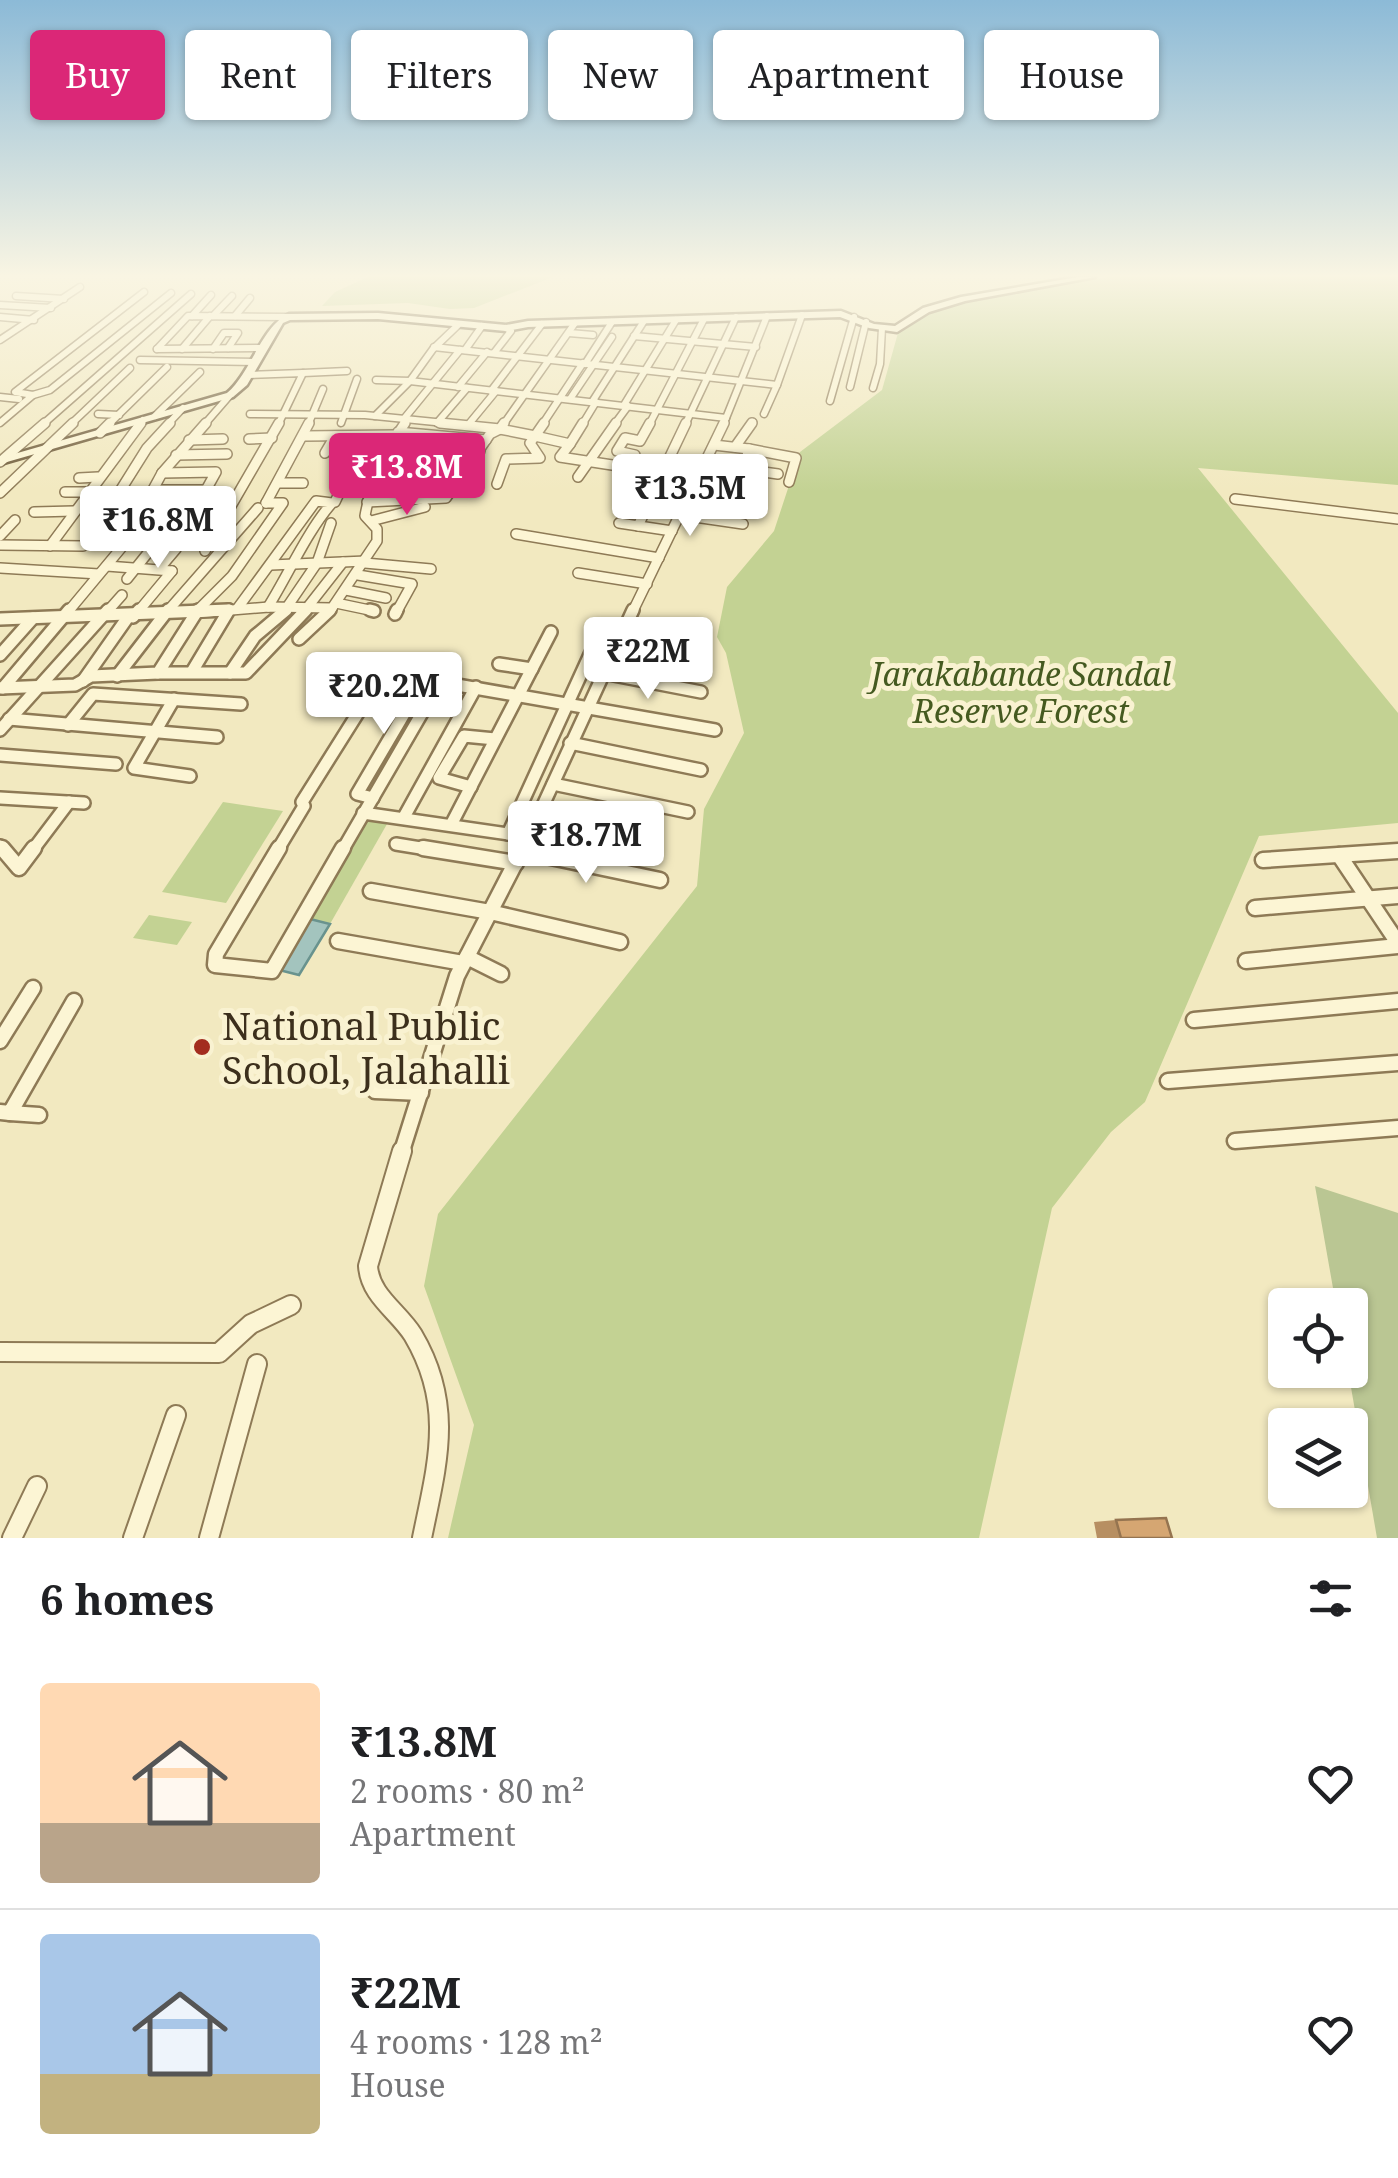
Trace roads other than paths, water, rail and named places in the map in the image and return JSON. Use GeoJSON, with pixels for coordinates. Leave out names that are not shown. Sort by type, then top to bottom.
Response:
{"type":"FeatureCollection","features":[{"type":"Feature","properties":{"kind":"street"},"geometry":{"type":"LineString","coordinates":[[33,395],[15,393],[71,349]]}},
{"type":"Feature","properties":{"kind":"street"},"geometry":{"type":"LineString","coordinates":[[0,423],[101,349]]}},
{"type":"Feature","properties":{"kind":"street"},"geometry":{"type":"LineString","coordinates":[[0,461],[128,349]]}},
{"type":"Feature","properties":{"kind":"street"},"geometry":{"type":"LineString","coordinates":[[176,349],[189,349]]}},
{"type":"Feature","properties":{"kind":"street"},"geometry":{"type":"LineString","coordinates":[[2,688],[103,570],[133,527],[162,473],[248,375],[262,349]]}},
{"type":"Feature","properties":{"kind":"street"},"geometry":{"type":"LineString","coordinates":[[375,416],[410,381],[433,349]]}},
{"type":"Feature","properties":{"kind":"street"},"geometry":{"type":"LineString","coordinates":[[445,349],[776,385]]}},
{"type":"Feature","properties":{"kind":"street"},"geometry":{"type":"LineString","coordinates":[[437,422],[493,349]]}},
{"type":"Feature","properties":{"kind":"street"},"geometry":{"type":"LineString","coordinates":[[468,425],[525,349]]}},
{"type":"Feature","properties":{"kind":"street"},"geometry":{"type":"LineString","coordinates":[[367,502],[446,498],[558,349]]}},
{"type":"Feature","properties":{"kind":"street"},"geometry":{"type":"LineString","coordinates":[[497,484],[506,460],[540,458],[530,443],[565,399],[596,349]]}},
{"type":"Feature","properties":{"kind":"street"},"geometry":{"type":"LineString","coordinates":[[587,364],[601,349]]}},
{"type":"Feature","properties":{"kind":"street"},"geometry":{"type":"LineString","coordinates":[[625,349],[560,458],[625,467],[635,455],[617,451],[625,438],[640,440],[689,349]]}},
{"type":"Feature","properties":{"kind":"street"},"geometry":{"type":"LineString","coordinates":[[578,477],[659,349]]}},
{"type":"Feature","properties":{"kind":"street"},"geometry":{"type":"LineString","coordinates":[[654,490],[722,349]]}},
{"type":"Feature","properties":{"kind":"street"},"geometry":{"type":"LineString","coordinates":[[422,1538],[442,1440],[434,1386],[413,1334],[369,1282],[368,1266],[446,1002],[530,837],[586,707],[714,446],[755,349]]}},
{"type":"Feature","properties":{"kind":"street"},"geometry":{"type":"LineString","coordinates":[[764,414],[789,349]]}},
{"type":"Feature","properties":{"kind":"street"},"geometry":{"type":"LineString","coordinates":[[830,402],[845,349]]}},
{"type":"Feature","properties":{"kind":"street"},"geometry":{"type":"LineString","coordinates":[[850,387],[859,349]]}},
{"type":"Feature","properties":{"kind":"street"},"geometry":{"type":"LineString","coordinates":[[873,388],[881,349]]}},
{"type":"Feature","properties":{"kind":"street"},"geometry":{"type":"LineString","coordinates":[[298,638],[334,606],[366,562],[377,541],[377,529],[365,516],[371,484],[405,420],[462,350]]}},
{"type":"Feature","properties":{"kind":"street"},"geometry":{"type":"LineString","coordinates":[[140,360],[255,362]]}},
{"type":"Feature","properties":{"kind":"street"},"geometry":{"type":"LineString","coordinates":[[83,363],[110,364]]}},
{"type":"Feature","properties":{"kind":"street"},"geometry":{"type":"LineString","coordinates":[[0,493],[130,368],[125,367]]}},
{"type":"Feature","properties":{"kind":"street"},"geometry":{"type":"LineString","coordinates":[[100,433],[167,367]]}},
{"type":"Feature","properties":{"kind":"street"},"geometry":{"type":"LineString","coordinates":[[248,375],[347,371]]}},
{"type":"Feature","properties":{"kind":"street"},"geometry":{"type":"LineString","coordinates":[[50,546],[98,478],[149,418],[200,372]]}},
{"type":"Feature","properties":{"kind":"street"},"geometry":{"type":"LineString","coordinates":[[204,550],[272,438],[304,373]]}},
{"type":"Feature","properties":{"kind":"street"},"geometry":{"type":"LineString","coordinates":[[68,376],[95,377]]}},
{"type":"Feature","properties":{"kind":"street"},"geometry":{"type":"LineString","coordinates":[[343,419],[358,379]]}},
{"type":"Feature","properties":{"kind":"street"},"geometry":{"type":"LineString","coordinates":[[376,380],[726,418]]}},
{"type":"Feature","properties":{"kind":"street"},"geometry":{"type":"LineString","coordinates":[[51,389],[78,390]]}},
{"type":"Feature","properties":{"kind":"street"},"geometry":{"type":"LineString","coordinates":[[158,673],[195,613],[232,576],[284,503],[266,502],[304,436],[323,390]]}},
{"type":"Feature","properties":{"kind":"street"},"geometry":{"type":"LineString","coordinates":[[0,461],[230,395]]}},
{"type":"Feature","properties":{"kind":"street"},"geometry":{"type":"LineString","coordinates":[[0,397],[20,398],[0,414]]}},
{"type":"Feature","properties":{"kind":"street"},"geometry":{"type":"LineString","coordinates":[[94,534],[147,448],[184,408]]}},
{"type":"Feature","properties":{"kind":"street"},"geometry":{"type":"LineString","coordinates":[[98,414],[118,415]]}},
{"type":"Feature","properties":{"kind":"street"},"geometry":{"type":"LineString","coordinates":[[250,414],[315,414],[343,419],[375,416],[500,429],[570,444]]}},
{"type":"Feature","properties":{"kind":"street"},"geometry":{"type":"LineString","coordinates":[[735,448],[753,422]]}},
{"type":"Feature","properties":{"kind":"street"},"geometry":{"type":"LineString","coordinates":[[205,423],[221,423]]}},
{"type":"Feature","properties":{"kind":"street"},"geometry":{"type":"LineString","coordinates":[[304,436],[486,440]]}},
{"type":"Feature","properties":{"kind":"street"},"geometry":{"type":"LineString","coordinates":[[325,452],[335,436]]}},
{"type":"Feature","properties":{"kind":"street"},"geometry":{"type":"LineString","coordinates":[[335,502],[366,436]]}},
{"type":"Feature","properties":{"kind":"street"},"geometry":{"type":"LineString","coordinates":[[395,436],[480,451]]}},
{"type":"Feature","properties":{"kind":"street"},"geometry":{"type":"LineString","coordinates":[[249,439],[272,438]]}},
{"type":"Feature","properties":{"kind":"street"},"geometry":{"type":"LineString","coordinates":[[189,440],[223,439]]}},
{"type":"Feature","properties":{"kind":"street"},"geometry":{"type":"LineString","coordinates":[[546,454],[557,441]]}},
{"type":"Feature","properties":{"kind":"street"},"geometry":{"type":"LineString","coordinates":[[714,446],[796,458],[789,482]]}},
{"type":"Feature","properties":{"kind":"street"},"geometry":{"type":"LineString","coordinates":[[631,486],[730,500],[749,449]]}},
{"type":"Feature","properties":{"kind":"street"},"geometry":{"type":"LineString","coordinates":[[176,455],[227,454]]}},
{"type":"Feature","properties":{"kind":"street"},"geometry":{"type":"LineString","coordinates":[[384,456],[473,461]]}},
{"type":"Feature","properties":{"kind":"street"},"geometry":{"type":"LineString","coordinates":[[743,469],[778,474]]}},
{"type":"Feature","properties":{"kind":"street"},"geometry":{"type":"LineString","coordinates":[[159,569],[188,527],[216,472],[162,473]]}},
{"type":"Feature","properties":{"kind":"street"},"geometry":{"type":"LineString","coordinates":[[79,478],[98,478]]}},
{"type":"Feature","properties":{"kind":"street"},"geometry":{"type":"LineString","coordinates":[[265,480],[303,483]]}},
{"type":"Feature","properties":{"kind":"street"},"geometry":{"type":"LineString","coordinates":[[371,484],[453,486]]}},
{"type":"Feature","properties":{"kind":"street"},"geometry":{"type":"LineString","coordinates":[[153,490],[206,490]]}},
{"type":"Feature","properties":{"kind":"street"},"geometry":{"type":"LineString","coordinates":[[65,492],[88,492]]}},
{"type":"Feature","properties":{"kind":"street"},"geometry":{"type":"LineString","coordinates":[[194,670],[233,610],[316,501],[329,501],[332,503],[268,606]]}},
{"type":"Feature","properties":{"kind":"street"},"geometry":{"type":"LineString","coordinates":[[638,526],[650,501]]}},
{"type":"Feature","properties":{"kind":"street"},"geometry":{"type":"LineString","coordinates":[[1237,501],[1398,520]]}},
{"type":"Feature","properties":{"kind":"street"},"geometry":{"type":"LineString","coordinates":[[371,522],[425,506]]}},
{"type":"Feature","properties":{"kind":"street"},"geometry":{"type":"LineString","coordinates":[[117,676],[164,615],[258,508]]}},
{"type":"Feature","properties":{"kind":"street"},"geometry":{"type":"LineString","coordinates":[[142,510],[196,509]]}},
{"type":"Feature","properties":{"kind":"street"},"geometry":{"type":"LineString","coordinates":[[34,512],[74,511]]}},
{"type":"Feature","properties":{"kind":"street"},"geometry":{"type":"LineString","coordinates":[[680,514],[743,524]]}},
{"type":"Feature","properties":{"kind":"street"},"geometry":{"type":"LineString","coordinates":[[0,536],[15,520]]}},
{"type":"Feature","properties":{"kind":"street"},"geometry":{"type":"LineString","coordinates":[[230,673],[255,636],[291,606],[317,563],[331,523]]}},
{"type":"Feature","properties":{"kind":"street"},"geometry":{"type":"LineString","coordinates":[[620,523],[672,531]]}},
{"type":"Feature","properties":{"kind":"street"},"geometry":{"type":"LineString","coordinates":[[133,527],[188,527]]}},
{"type":"Feature","properties":{"kind":"street"},"geometry":{"type":"LineString","coordinates":[[516,534],[659,558]]}},
{"type":"Feature","properties":{"kind":"street"},"geometry":{"type":"LineString","coordinates":[[127,579],[159,539]]}},
{"type":"Feature","properties":{"kind":"street"},"geometry":{"type":"LineString","coordinates":[[0,545],[83,546]]}},
{"type":"Feature","properties":{"kind":"street"},"geometry":{"type":"LineString","coordinates":[[2,688],[80,684],[91,676],[194,670],[246,673],[310,606],[343,562]]}},
{"type":"Feature","properties":{"kind":"street"},"geometry":{"type":"LineString","coordinates":[[271,565],[366,562],[431,569]]}},
{"type":"Feature","properties":{"kind":"street"},"geometry":{"type":"LineString","coordinates":[[0,568],[172,570],[80,684]]}},
{"type":"Feature","properties":{"kind":"street"},"geometry":{"type":"LineString","coordinates":[[578,573],[647,584]]}},
{"type":"Feature","properties":{"kind":"street"},"geometry":{"type":"LineString","coordinates":[[358,575],[412,584],[395,614]]}},
{"type":"Feature","properties":{"kind":"street"},"geometry":{"type":"LineString","coordinates":[[346,590],[386,598]]}},
{"type":"Feature","properties":{"kind":"street"},"geometry":{"type":"LineString","coordinates":[[0,730],[122,596]]}},
{"type":"Feature","properties":{"kind":"street"},"geometry":{"type":"LineString","coordinates":[[0,619],[131,617],[268,606],[334,606],[374,611]]}},
{"type":"Feature","properties":{"kind":"street"},"geometry":{"type":"LineString","coordinates":[[0,654],[34,618]]}},
{"type":"Feature","properties":{"kind":"street"},"geometry":{"type":"LineString","coordinates":[[451,825],[551,632]]}},
{"type":"Feature","properties":{"kind":"street"},"geometry":{"type":"LineString","coordinates":[[508,834],[598,637]]}},
{"type":"Feature","properties":{"kind":"street"},"geometry":{"type":"LineString","coordinates":[[618,644],[697,657]]}},
{"type":"Feature","properties":{"kind":"street"},"geometry":{"type":"LineString","coordinates":[[499,664],[532,669]]}},
{"type":"Feature","properties":{"kind":"street"},"geometry":{"type":"LineString","coordinates":[[398,667],[428,673],[439,676],[440,682],[272,971],[216,965],[216,954],[304,806],[302,802],[385,670],[398,667]]}},
{"type":"Feature","properties":{"kind":"street"},"geometry":{"type":"LineString","coordinates":[[372,798],[357,794],[428,673]]}},
{"type":"Feature","properties":{"kind":"street"},"geometry":{"type":"LineString","coordinates":[[603,673],[701,692]]}},
{"type":"Feature","properties":{"kind":"street"},"geometry":{"type":"LineString","coordinates":[[440,682],[715,730]]}},
{"type":"Feature","properties":{"kind":"street"},"geometry":{"type":"LineString","coordinates":[[404,817],[476,687]]}},
{"type":"Feature","properties":{"kind":"street"},"geometry":{"type":"LineString","coordinates":[[68,726],[92,694],[241,704]]}},
{"type":"Feature","properties":{"kind":"street"},"geometry":{"type":"LineString","coordinates":[[174,699],[134,768],[190,776]]}},
{"type":"Feature","properties":{"kind":"street"},"geometry":{"type":"LineString","coordinates":[[9,719],[218,737]]}},
{"type":"Feature","properties":{"kind":"street"},"geometry":{"type":"LineString","coordinates":[[471,787],[439,778],[464,736],[495,739]]}},
{"type":"Feature","properties":{"kind":"street"},"geometry":{"type":"LineString","coordinates":[[570,744],[701,770]]}},
{"type":"Feature","properties":{"kind":"street"},"geometry":{"type":"LineString","coordinates":[[0,755],[116,764]]}},
{"type":"Feature","properties":{"kind":"street"},"geometry":{"type":"LineString","coordinates":[[553,784],[688,812]]}},
{"type":"Feature","properties":{"kind":"street"},"geometry":{"type":"LineString","coordinates":[[0,798],[84,803]]}},
{"type":"Feature","properties":{"kind":"street"},"geometry":{"type":"LineString","coordinates":[[0,846],[19,868],[69,802]]}},
{"type":"Feature","properties":{"kind":"street"},"geometry":{"type":"LineString","coordinates":[[364,814],[530,837]]}},
{"type":"Feature","properties":{"kind":"street"},"geometry":{"type":"LineString","coordinates":[[396,844],[519,857],[660,880]]}},
{"type":"Feature","properties":{"kind":"street"},"geometry":{"type":"LineString","coordinates":[[1264,860],[1398,852]]}},
{"type":"Feature","properties":{"kind":"street"},"geometry":{"type":"LineString","coordinates":[[1246,961],[1398,944],[1338,854]]}},
{"type":"Feature","properties":{"kind":"street"},"geometry":{"type":"LineString","coordinates":[[370,891],[490,912],[620,942]]}},
{"type":"Feature","properties":{"kind":"street"},"geometry":{"type":"LineString","coordinates":[[1255,908],[1398,896]]}},
{"type":"Feature","properties":{"kind":"street"},"geometry":{"type":"LineString","coordinates":[[338,940],[465,960],[501,974]]}},
{"type":"Feature","properties":{"kind":"street"},"geometry":{"type":"LineString","coordinates":[[0,1041],[33,988]]}},
{"type":"Feature","properties":{"kind":"street"},"geometry":{"type":"LineString","coordinates":[[1194,1020],[1398,1000]]}},
{"type":"Feature","properties":{"kind":"street"},"geometry":{"type":"LineString","coordinates":[[39,1115],[5,1112],[74,1001]]}},
{"type":"Feature","properties":{"kind":"street"},"geometry":{"type":"LineString","coordinates":[[1168,1081],[1398,1063]]}},
{"type":"Feature","properties":{"kind":"street"},"geometry":{"type":"LineString","coordinates":[[375,1091],[421,1093]]}},
{"type":"Feature","properties":{"kind":"street"},"geometry":{"type":"LineString","coordinates":[[1234,1141],[1398,1128]]}},
{"type":"Feature","properties":{"kind":"street"},"geometry":{"type":"LineString","coordinates":[[0,1352],[219,1354],[252,1324],[291,1304]]}},
{"type":"Feature","properties":{"kind":"street"},"geometry":{"type":"LineString","coordinates":[[209,1538],[257,1364]]}},
{"type":"Feature","properties":{"kind":"street"},"geometry":{"type":"LineString","coordinates":[[133,1538],[176,1415]]}},
{"type":"Feature","properties":{"kind":"street"},"geometry":{"type":"LineString","coordinates":[[12,1538],[36,1486]]}},
{"type":"Feature","properties":{"kind":"water"},"geometry":{"type":"Polygon","coordinates":[[[306,918],[330,924],[299,975],[275,969],[306,918]]]}},
{"type":"Feature","properties":{"kind":"place","name":"National Public School, Jalahalli"},"geometry":{"type":"Point","coordinates":[202,1047]}},
{"type":"Feature","properties":{"kind":"park label","name":"Jarakabande Sandal Reserve Forest"},"geometry":{"type":"Point","coordinates":[1021,692]}}]}
